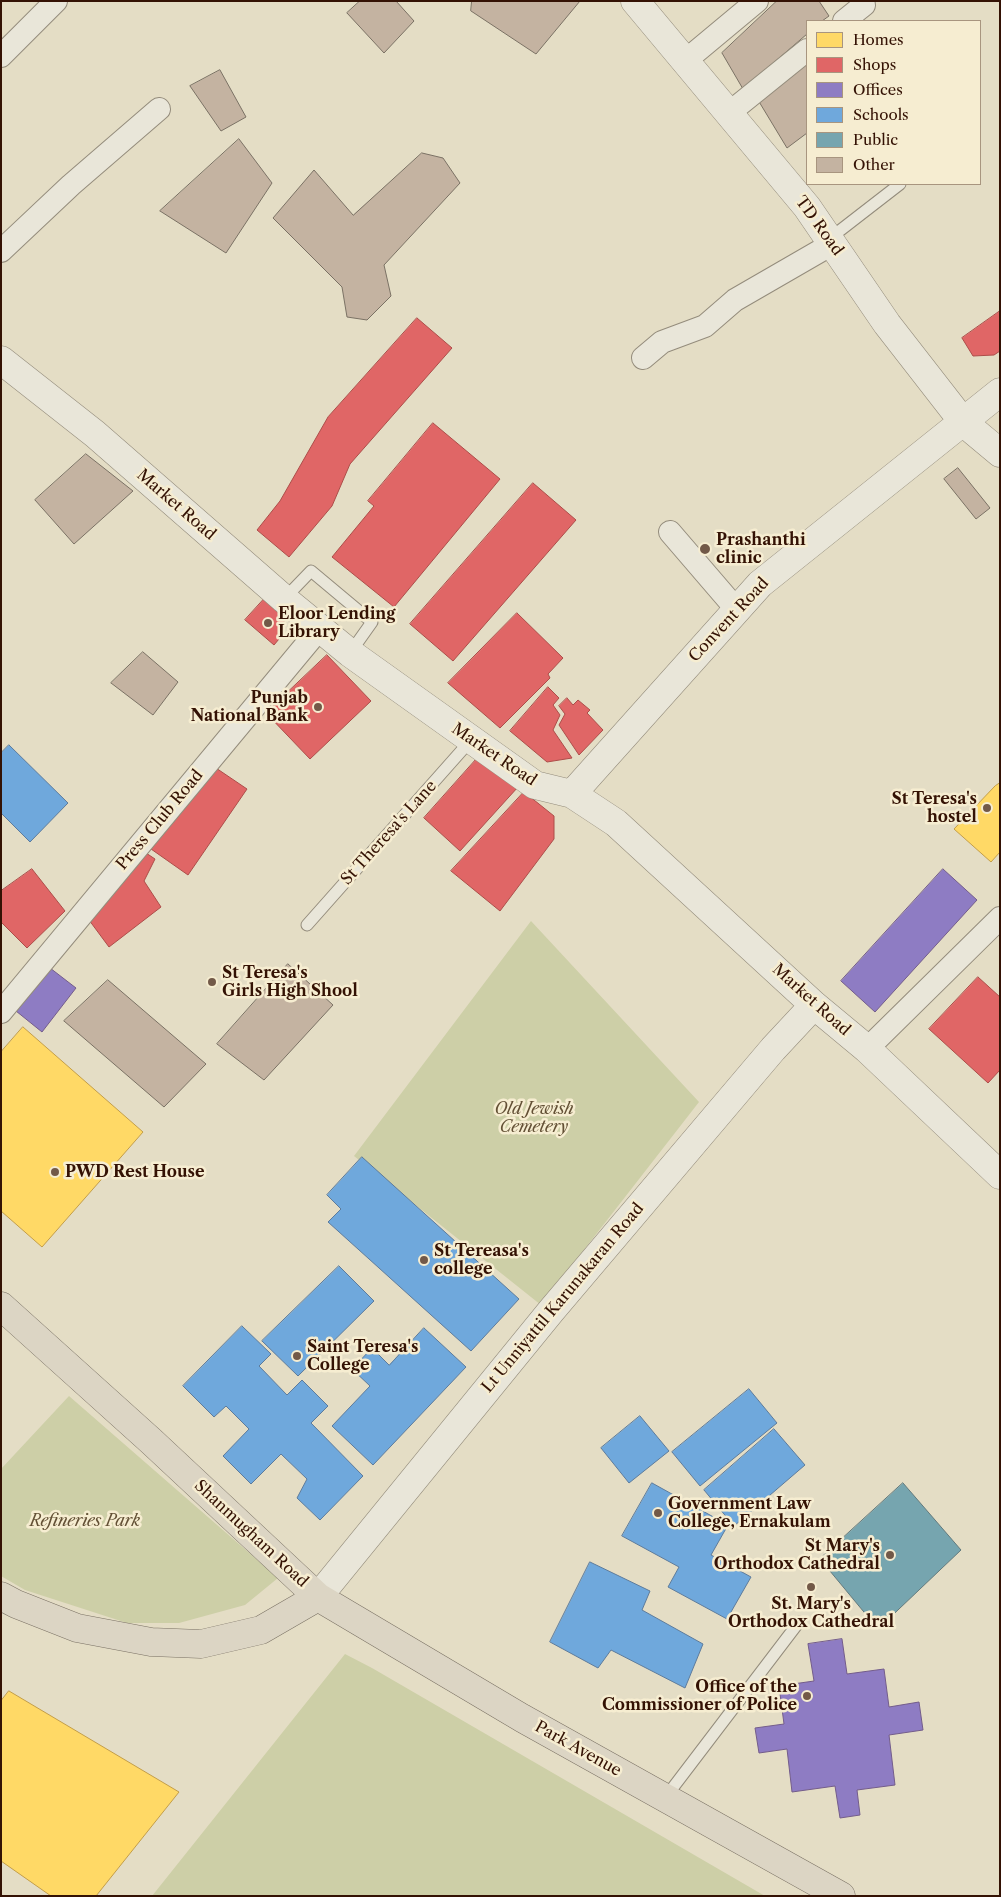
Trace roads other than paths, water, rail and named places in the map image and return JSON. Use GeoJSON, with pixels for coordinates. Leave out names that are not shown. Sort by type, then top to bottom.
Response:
{"type":"FeatureCollection","features":[{"type":"Feature","properties":{"kind":"main road","name":"Shanmugham Road"},"geometry":{"type":"LineString","coordinates":[[1,1306],[166,1455],[318,1597],[261,1630],[201,1644],[151,1642],[77,1628],[16,1604],[1,1596]]}},
{"type":"Feature","properties":{"kind":"main road","name":"Park Avenue"},"geometry":{"type":"LineString","coordinates":[[318,1597],[522,1718],[841,1896]]}},
{"type":"Feature","properties":{"kind":"street"},"geometry":{"type":"LineString","coordinates":[[1,56],[56,1]]}},
{"type":"Feature","properties":{"kind":"street","name":"TD Road"},"geometry":{"type":"LineString","coordinates":[[635,1],[807,207],[887,324],[964,423],[1000,453]]}},
{"type":"Feature","properties":{"kind":"street"},"geometry":{"type":"LineString","coordinates":[[685,61],[757,1]]}},
{"type":"Feature","properties":{"kind":"street"},"geometry":{"type":"LineString","coordinates":[[845,20],[864,5]]}},
{"type":"Feature","properties":{"kind":"street"},"geometry":{"type":"LineString","coordinates":[[729,113],[806,51]]}},
{"type":"Feature","properties":{"kind":"street"},"geometry":{"type":"LineString","coordinates":[[1,251],[71,185],[159,109]]}},
{"type":"Feature","properties":{"kind":"street"},"geometry":{"type":"LineString","coordinates":[[643,358],[662,342],[704,326],[735,300],[831,241]]}},
{"type":"Feature","properties":{"kind":"street","name":"Market Road"},"geometry":{"type":"LineString","coordinates":[[1,360],[94,434],[284,599],[350,652],[535,785],[572,794],[616,822],[1000,1175]]}},
{"type":"Feature","properties":{"kind":"street","name":"Convent Road"},"geometry":{"type":"LineString","coordinates":[[572,794],[760,584],[964,423],[1000,392]]}},
{"type":"Feature","properties":{"kind":"street"},"geometry":{"type":"LineString","coordinates":[[670,532],[737,610]]}},
{"type":"Feature","properties":{"kind":"street","name":"Press Club Road"},"geometry":{"type":"LineString","coordinates":[[1,1012],[320,628]]}},
{"type":"Feature","properties":{"kind":"street"},"geometry":{"type":"LineString","coordinates":[[866,1050],[1000,918]]}},
{"type":"Feature","properties":{"kind":"street","name":"Lt Unniyattil Karunakaran Road"},"geometry":{"type":"LineString","coordinates":[[318,1597],[558,1303],[773,1049],[814,1005]]}},
{"type":"Feature","properties":{"kind":"lane"},"geometry":{"type":"LineString","coordinates":[[831,241],[899,185]]}},
{"type":"Feature","properties":{"kind":"lane"},"geometry":{"type":"LineString","coordinates":[[284,599],[311,571],[372,622],[350,652]]}},
{"type":"Feature","properties":{"kind":"lane","name":"St Theresa's Lane"},"geometry":{"type":"LineString","coordinates":[[307,925],[471,740]]}},
{"type":"Feature","properties":{"kind":"lane"},"geometry":{"type":"LineString","coordinates":[[665,1798],[799,1622]]}},
{"type":"Feature","properties":{"kind":"place","name":"Prashanthi clinic"},"geometry":{"type":"Point","coordinates":[705,549]}},
{"type":"Feature","properties":{"kind":"place","name":"Eloor Lending Library"},"geometry":{"type":"Point","coordinates":[268,623]}},
{"type":"Feature","properties":{"kind":"place","name":"Punjab National Bank"},"geometry":{"type":"Point","coordinates":[318,707]}},
{"type":"Feature","properties":{"kind":"place","name":"St Teresa's hostel"},"geometry":{"type":"Point","coordinates":[987,808]}},
{"type":"Feature","properties":{"kind":"place","name":"St Teresa's Girls High Shool"},"geometry":{"type":"Point","coordinates":[212,982]}},
{"type":"Feature","properties":{"kind":"place","name":"PWD Rest House"},"geometry":{"type":"Point","coordinates":[55,1172]}},
{"type":"Feature","properties":{"kind":"place","name":"St Tereasa's college"},"geometry":{"type":"Point","coordinates":[424,1260]}},
{"type":"Feature","properties":{"kind":"place","name":"Saint Teresa's College"},"geometry":{"type":"Point","coordinates":[297,1356]}},
{"type":"Feature","properties":{"kind":"place","name":"Government Law College, Ernakulam"},"geometry":{"type":"Point","coordinates":[658,1513]}},
{"type":"Feature","properties":{"kind":"place","name":"St Mary's Orthodox Cathedral"},"geometry":{"type":"Point","coordinates":[890,1555]}},
{"type":"Feature","properties":{"kind":"place","name":"St. Mary's Orthodox Cathedral"},"geometry":{"type":"Point","coordinates":[811,1587]}},
{"type":"Feature","properties":{"kind":"place","name":"Office of the Commissioner of Police"},"geometry":{"type":"Point","coordinates":[807,1696]}},
{"type":"Feature","properties":{"kind":"park label","name":"Old Jewish Cemetery"},"geometry":{"type":"Point","coordinates":[534,1118]}},
{"type":"Feature","properties":{"kind":"park label","name":"Refineries Park"},"geometry":{"type":"Point","coordinates":[85,1521]}}]}
